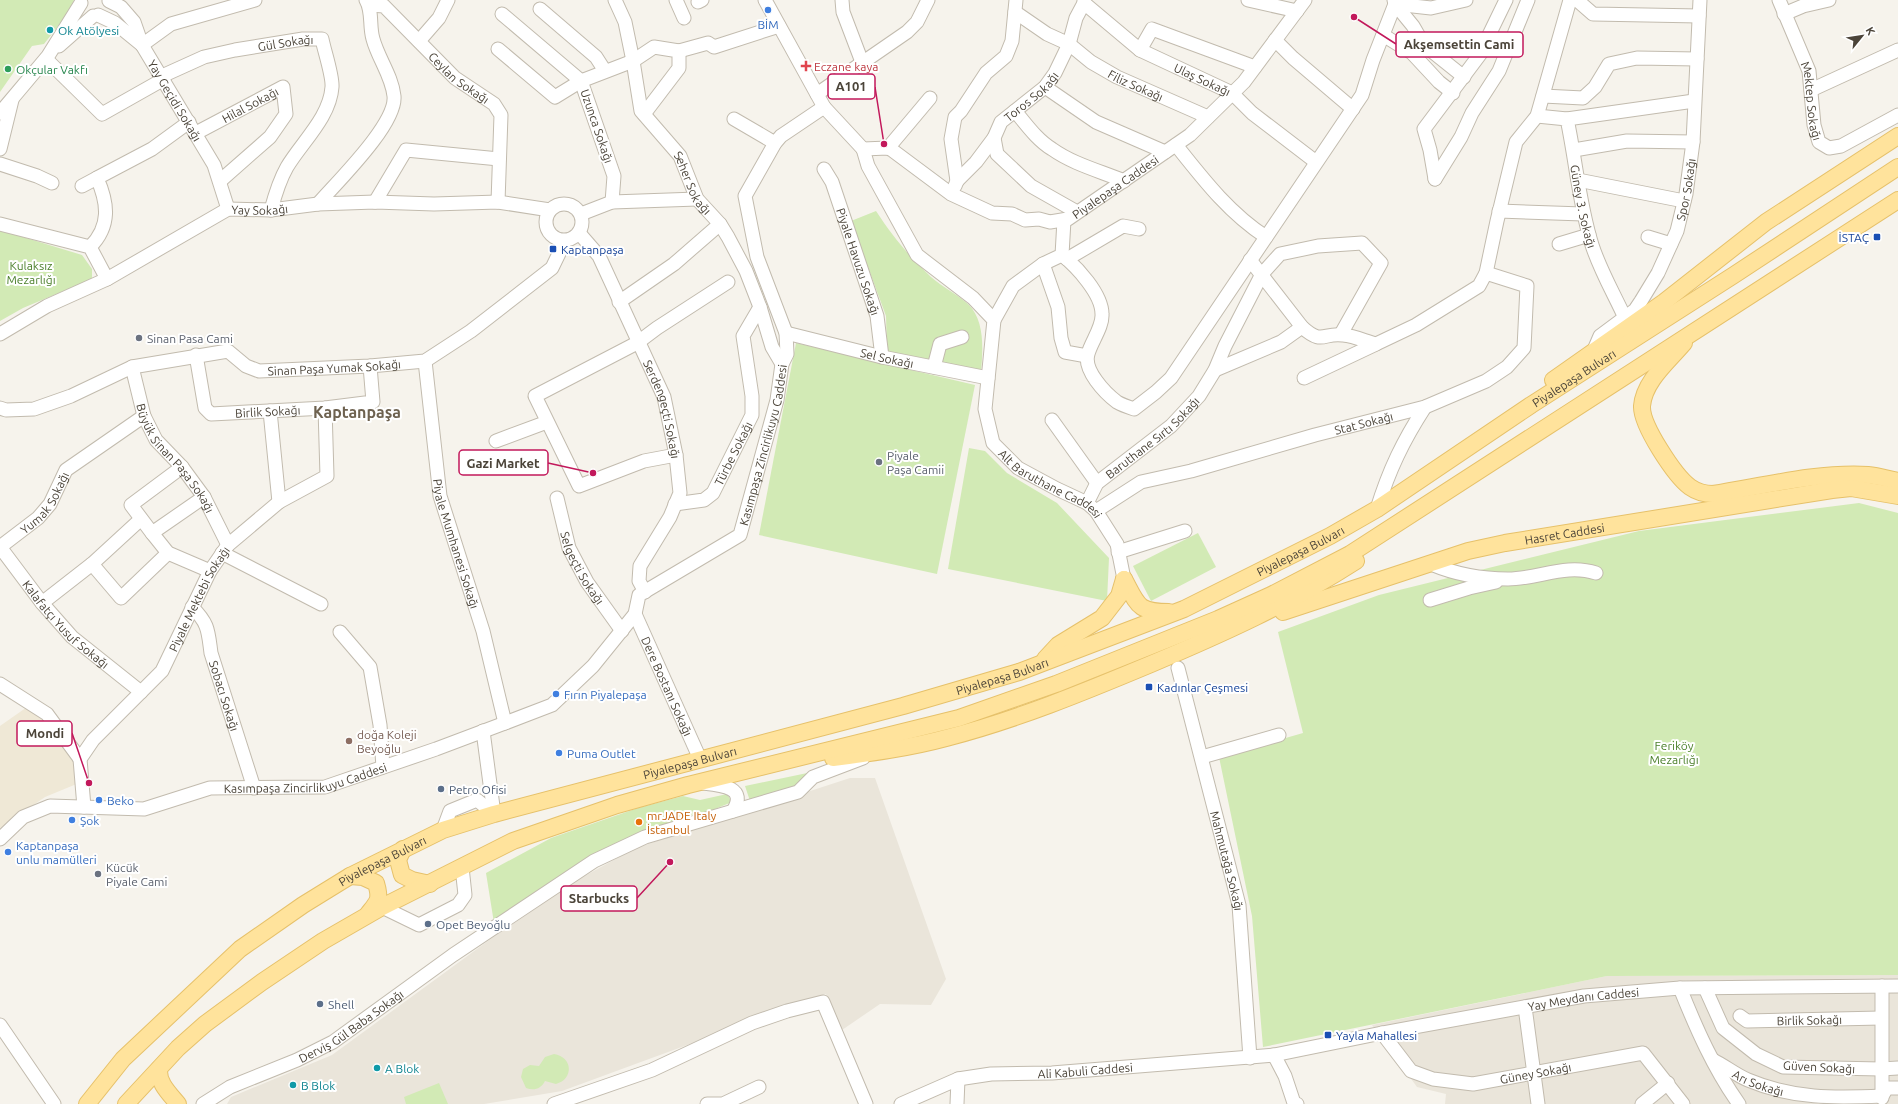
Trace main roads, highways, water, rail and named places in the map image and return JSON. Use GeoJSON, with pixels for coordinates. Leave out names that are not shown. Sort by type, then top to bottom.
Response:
{"type":"FeatureCollection","features":[{"type":"Feature","properties":{"kind":"main road"},"geometry":{"type":"LineString","coordinates":[[1531,405],[1545,387],[1558,375],[1664,302],[1752,233],[1787,208],[1898,136]]}},
{"type":"Feature","properties":{"kind":"main road","name":"Piyalepaşa Bulvarı"},"geometry":{"type":"LineString","coordinates":[[87,1104],[123,1059],[240,949],[303,905],[350,876],[443,830],[494,814],[903,706],[1019,672],[1176,612],[1232,587],[1330,536],[1377,508],[1531,405],[1734,275],[1898,166]]}},
{"type":"Feature","properties":{"kind":"main road","name":"Piyalepaşa Bulvarı"},"geometry":{"type":"LineString","coordinates":[[126,1104],[158,1069],[205,1024],[262,982],[323,941],[382,907],[520,839],[617,805],[697,782],[959,718],[1056,684],[1167,641],[1270,595],[1350,554],[1898,200]]}},
{"type":"Feature","properties":{"kind":"main road"},"geometry":{"type":"LineString","coordinates":[[1697,329],[1653,378],[1646,393],[1642,407],[1648,427],[1657,444],[1679,478],[1690,487],[1704,494],[1713,494],[1816,478],[1853,474],[1870,475],[1898,481]]}},
{"type":"Feature","properties":{"kind":"main road"},"geometry":{"type":"LineString","coordinates":[[784,761],[810,761],[878,752],[946,738],[1002,721],[1122,676],[1240,626],[1323,582],[1365,556],[1411,524],[1459,485]]}},
{"type":"Feature","properties":{"kind":"main road","name":"Hasret Caddesi"},"geometry":{"type":"LineString","coordinates":[[1240,626],[1468,551],[1505,543],[1832,490],[1865,490],[1898,496]]}},
{"type":"Feature","properties":{"kind":"main road"},"geometry":{"type":"LineString","coordinates":[[1042,662],[1058,645],[1102,618],[1119,596],[1124,579],[1139,606],[1150,611],[1176,612]]}},
{"type":"Feature","properties":{"kind":"main road"},"geometry":{"type":"LineString","coordinates":[[403,849],[398,860],[402,875],[412,880],[430,884]]}},
{"type":"Feature","properties":{"kind":"main road"},"geometry":{"type":"LineString","coordinates":[[350,876],[363,877],[376,883],[380,894],[379,900],[368,916]]}},
{"type":"Feature","properties":{"kind":"main road"},"geometry":{"type":"LineString","coordinates":[[158,1069],[158,1075],[162,1084],[178,1104]]}},
{"type":"Feature","properties":{"kind":"place","name":"BİM"},"geometry":{"type":"Point","coordinates":[768,10]}},
{"type":"Feature","properties":{"kind":"place","name":"Akşemsettin Cami"},"geometry":{"type":"Point","coordinates":[1354,17]}},
{"type":"Feature","properties":{"kind":"place","name":"Ok Atölyesi"},"geometry":{"type":"Point","coordinates":[50,30]}},
{"type":"Feature","properties":{"kind":"place","name":"Eczane kaya"},"geometry":{"type":"Point","coordinates":[806,66]}},
{"type":"Feature","properties":{"kind":"place","name":"Okçular Vakfı"},"geometry":{"type":"Point","coordinates":[8,69]}},
{"type":"Feature","properties":{"kind":"place","name":"A101"},"geometry":{"type":"Point","coordinates":[884,144]}},
{"type":"Feature","properties":{"kind":"place","name":"İSTAÇ"},"geometry":{"type":"Point","coordinates":[1877,237]}},
{"type":"Feature","properties":{"kind":"place","name":"Kaptanpaşa"},"geometry":{"type":"Point","coordinates":[553,249]}},
{"type":"Feature","properties":{"kind":"place","name":"Sinan Pasa Cami"},"geometry":{"type":"Point","coordinates":[139,338]}},
{"type":"Feature","properties":{"kind":"place","name":"Piyale Paşa Camii"},"geometry":{"type":"Point","coordinates":[879,462]}},
{"type":"Feature","properties":{"kind":"place","name":"Gazi Market"},"geometry":{"type":"Point","coordinates":[593,473]}},
{"type":"Feature","properties":{"kind":"place","name":"Kadınlar Çeşmesi"},"geometry":{"type":"Point","coordinates":[1149,687]}},
{"type":"Feature","properties":{"kind":"place","name":"Fırın Piyalepaşa"},"geometry":{"type":"Point","coordinates":[556,694]}},
{"type":"Feature","properties":{"kind":"place","name":"doğa Koleji Beyoğlu"},"geometry":{"type":"Point","coordinates":[349,741]}},
{"type":"Feature","properties":{"kind":"place","name":"Puma Outlet"},"geometry":{"type":"Point","coordinates":[559,753]}},
{"type":"Feature","properties":{"kind":"place","name":"Mondi"},"geometry":{"type":"Point","coordinates":[89,783]}},
{"type":"Feature","properties":{"kind":"place","name":"Petro Ofisi"},"geometry":{"type":"Point","coordinates":[441,789]}},
{"type":"Feature","properties":{"kind":"place","name":"Beko"},"geometry":{"type":"Point","coordinates":[99,800]}},
{"type":"Feature","properties":{"kind":"place","name":"Şok"},"geometry":{"type":"Point","coordinates":[72,820]}},
{"type":"Feature","properties":{"kind":"place","name":"mrJADE Italy İstanbul"},"geometry":{"type":"Point","coordinates":[639,822]}},
{"type":"Feature","properties":{"kind":"place","name":"Kaptanpaşa unlu mamülleri"},"geometry":{"type":"Point","coordinates":[8,852]}},
{"type":"Feature","properties":{"kind":"place","name":"Starbucks"},"geometry":{"type":"Point","coordinates":[670,862]}},
{"type":"Feature","properties":{"kind":"place","name":"Kücük Piyale Cami"},"geometry":{"type":"Point","coordinates":[98,874]}},
{"type":"Feature","properties":{"kind":"place","name":"Opet Beyoğlu"},"geometry":{"type":"Point","coordinates":[428,924]}},
{"type":"Feature","properties":{"kind":"place","name":"Shell"},"geometry":{"type":"Point","coordinates":[320,1004]}},
{"type":"Feature","properties":{"kind":"place","name":"Yayla Mahallesi"},"geometry":{"type":"Point","coordinates":[1328,1035]}},
{"type":"Feature","properties":{"kind":"place","name":"A Blok"},"geometry":{"type":"Point","coordinates":[377,1068]}},
{"type":"Feature","properties":{"kind":"place","name":"B Blok"},"geometry":{"type":"Point","coordinates":[293,1085]}},
{"type":"Feature","properties":{"kind":"district","name":"Kaptanpaşa"},"geometry":{"type":"Point","coordinates":[357,412]}},
{"type":"Feature","properties":{"kind":"park label","name":"Kulaksız Mezarlığı"},"geometry":{"type":"Point","coordinates":[31,272]}},
{"type":"Feature","properties":{"kind":"park label","name":"Feriköy Mezarlığı"},"geometry":{"type":"Point","coordinates":[1674,752]}}]}
